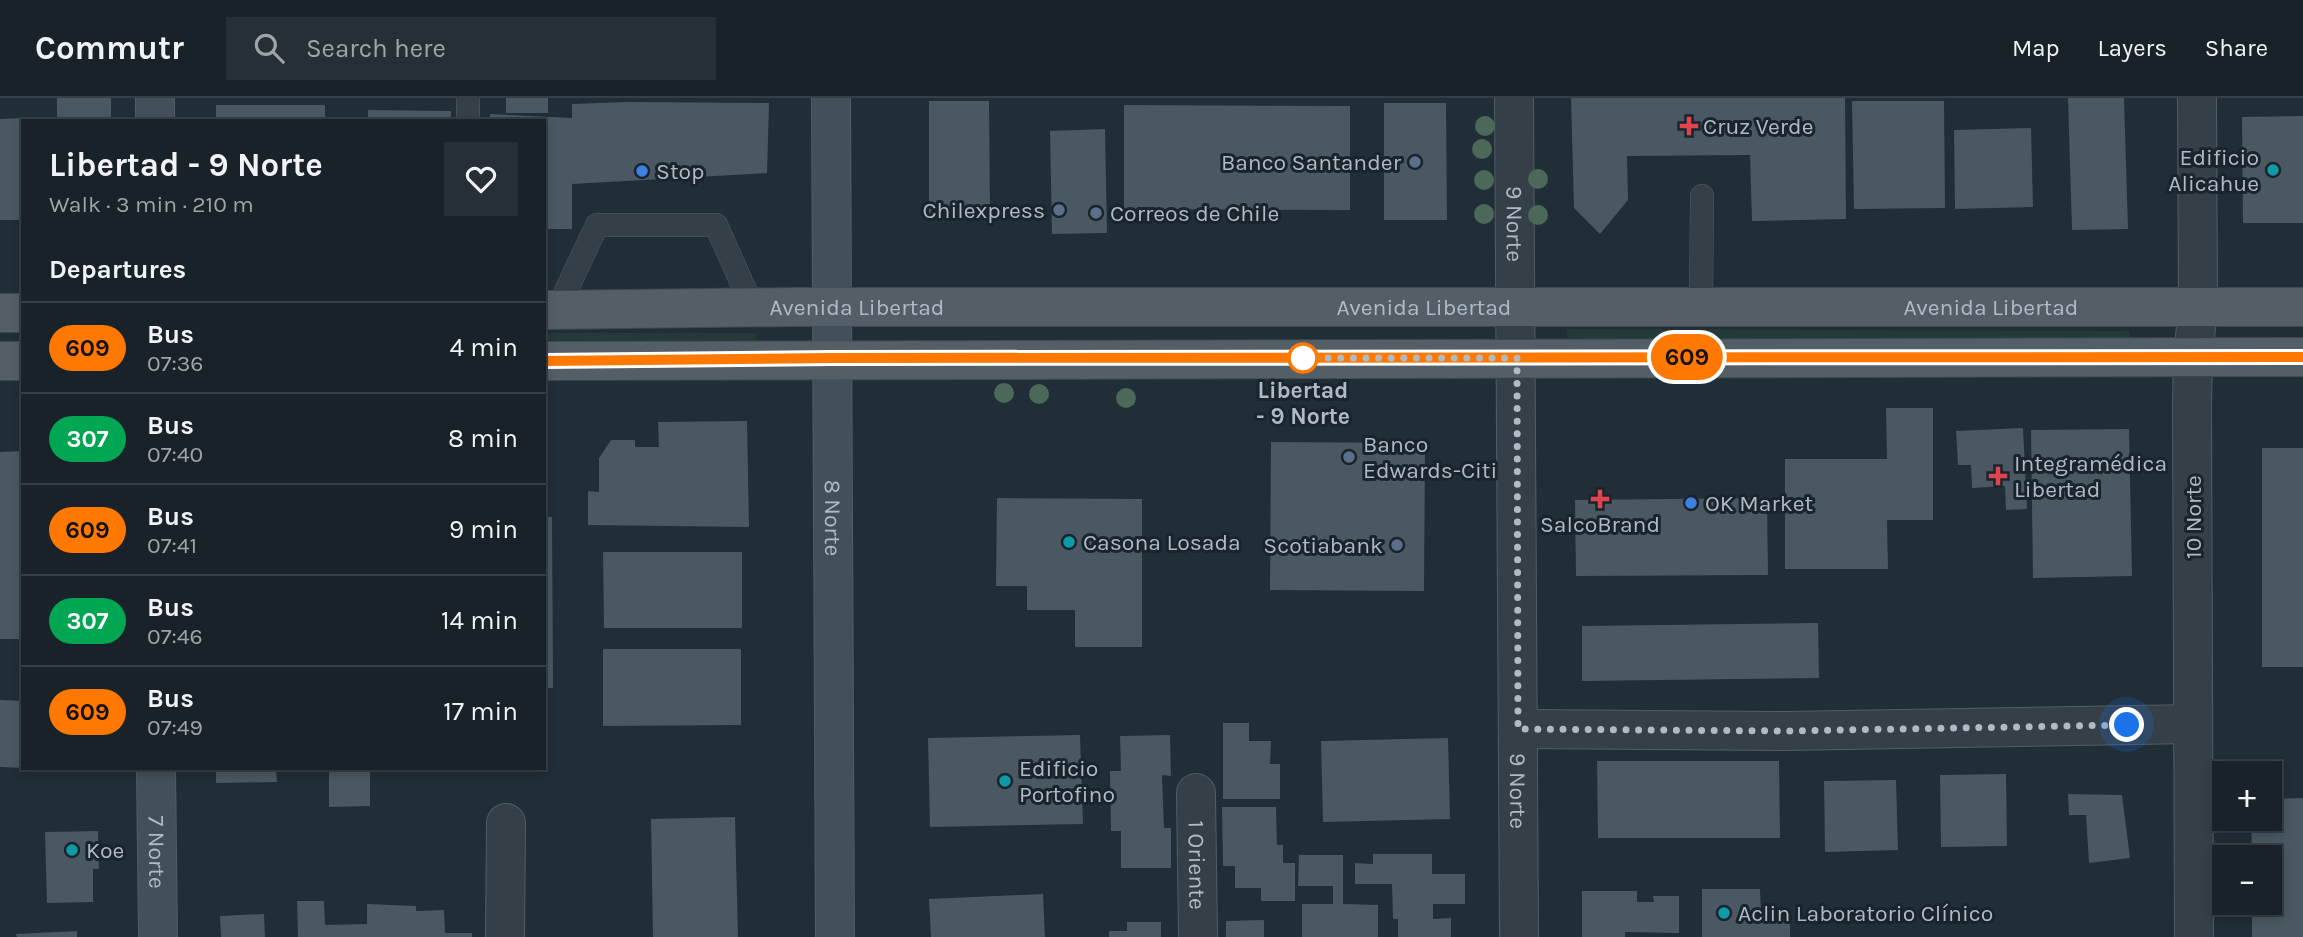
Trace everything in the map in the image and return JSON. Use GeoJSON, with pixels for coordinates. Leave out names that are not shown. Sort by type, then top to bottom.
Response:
{"type":"FeatureCollection","features":[{"type":"Feature","properties":{"kind":"main road","name":"Avenida Libertad"},"geometry":{"type":"LineString","coordinates":[[551,310],[831,307],[2303,307]]}},
{"type":"Feature","properties":{"kind":"main road"},"geometry":{"type":"LineString","coordinates":[[0,313],[21,313]]}},
{"type":"Feature","properties":{"kind":"main road"},"geometry":{"type":"LineString","coordinates":[[546,361],[832,358],[2303,357]]}},
{"type":"Feature","properties":{"kind":"main road"},"geometry":{"type":"LineString","coordinates":[[0,361],[21,361]]}},
{"type":"Feature","properties":{"kind":"street"},"geometry":{"type":"LineString","coordinates":[[155,98],[155,119]]}},
{"type":"Feature","properties":{"kind":"street","name":"8 Norte"},"geometry":{"type":"LineString","coordinates":[[831,98],[835,937]]}},
{"type":"Feature","properties":{"kind":"street","name":"9 Norte"},"geometry":{"type":"LineString","coordinates":[[1514,98],[1519,937]]}},
{"type":"Feature","properties":{"kind":"street","name":"10 Norte"},"geometry":{"type":"LineString","coordinates":[[2194,937],[2193,357],[2198,307],[2197,98]]}},
{"type":"Feature","properties":{"kind":"street"},"geometry":{"type":"LineString","coordinates":[[1518,729],[1785,731],[2193,724]]}},
{"type":"Feature","properties":{"kind":"street","name":"7 Norte"},"geometry":{"type":"LineString","coordinates":[[156,770],[158,937]]}},
{"type":"Feature","properties":{"kind":"street","name":"1 Oriente"},"geometry":{"type":"LineString","coordinates":[[1196,793],[1198,937]]}},
{"type":"Feature","properties":{"kind":"street"},"geometry":{"type":"LineString","coordinates":[[505,937],[506,823]]}},
{"type":"Feature","properties":{"kind":"lane"},"geometry":{"type":"LineString","coordinates":[[468,98],[468,119]]}},
{"type":"Feature","properties":{"kind":"lane"},"geometry":{"type":"LineString","coordinates":[[1701,308],[1702,196]]}},
{"type":"Feature","properties":{"kind":"lane"},"geometry":{"type":"LineString","coordinates":[[551,310],[597,225],[716,225],[753,308]]}},
{"type":"Feature","properties":{"kind":"green space"},"geometry":{"type":"Polygon","coordinates":[[[1566,329],[2129,331],[2131,343],[1568,340],[1566,329]]]}},
{"type":"Feature","properties":{"kind":"green space"},"geometry":{"type":"Polygon","coordinates":[[[546,333],[757,333],[756,343],[546,344],[546,333]]]}},
{"type":"Feature","properties":{"kind":"building"},"geometry":{"type":"Polygon","coordinates":[[[57,98],[111,98],[111,119],[57,119],[57,98]]]}},
{"type":"Feature","properties":{"kind":"building"},"geometry":{"type":"Polygon","coordinates":[[[506,98],[548,98],[548,113],[506,113],[506,98]]]}},
{"type":"Feature","properties":{"kind":"building"},"geometry":{"type":"Polygon","coordinates":[[[1571,98],[1845,98],[1846,219],[1752,221],[1750,155],[1627,156],[1628,200],[1600,234],[1574,208],[1571,98]]]}},
{"type":"Feature","properties":{"kind":"building"},"geometry":{"type":"Polygon","coordinates":[[[2068,98],[2124,98],[2128,229],[2072,230],[2068,98]]]}},
{"type":"Feature","properties":{"kind":"building"},"geometry":{"type":"Polygon","coordinates":[[[929,101],[989,101],[990,213],[929,213],[929,101]]]}},
{"type":"Feature","properties":{"kind":"building"},"geometry":{"type":"Polygon","coordinates":[[[1852,101],[1944,101],[1945,208],[1854,209],[1852,101]]]}},
{"type":"Feature","properties":{"kind":"building"},"geometry":{"type":"Polygon","coordinates":[[[769,103],[767,173],[572,184],[572,229],[546,229],[546,119],[490,119],[490,114],[572,118],[572,104],[769,103]]]}},
{"type":"Feature","properties":{"kind":"building","name":"Banco Santander"},"geometry":{"type":"Polygon","coordinates":[[[1384,103],[1446,103],[1447,220],[1384,220],[1384,103]]]}},
{"type":"Feature","properties":{"kind":"building"},"geometry":{"type":"Polygon","coordinates":[[[216,105],[325,105],[325,119],[216,119],[216,105]]]}},
{"type":"Feature","properties":{"kind":"building"},"geometry":{"type":"Polygon","coordinates":[[[1124,105],[1350,106],[1350,210],[1124,209],[1124,105]]]}},
{"type":"Feature","properties":{"kind":"building"},"geometry":{"type":"Polygon","coordinates":[[[368,110],[451,111],[451,119],[368,119],[368,110]]]}},
{"type":"Feature","properties":{"kind":"building","name":"Edificio Alicahue"},"geometry":{"type":"Polygon","coordinates":[[[2303,116],[2303,223],[2243,223],[2242,117],[2303,116]]]}},
{"type":"Feature","properties":{"kind":"building"},"geometry":{"type":"Polygon","coordinates":[[[23,118],[21,220],[0,220],[0,119],[23,118]]]}},
{"type":"Feature","properties":{"kind":"building"},"geometry":{"type":"Polygon","coordinates":[[[2031,128],[2033,207],[1955,209],[1954,130],[2031,128]]]}},
{"type":"Feature","properties":{"kind":"building"},"geometry":{"type":"Polygon","coordinates":[[[1105,129],[1107,233],[1052,234],[1050,131],[1105,129]]]}},
{"type":"Feature","properties":{"kind":"building"},"geometry":{"type":"Polygon","coordinates":[[[1886,408],[1933,408],[1933,520],[1887,520],[1888,569],[1785,569],[1785,459],[1887,459],[1886,408]]]}},
{"type":"Feature","properties":{"kind":"building"},"geometry":{"type":"Polygon","coordinates":[[[747,421],[749,527],[588,525],[588,491],[599,492],[599,458],[611,440],[635,440],[635,447],[659,447],[658,422],[747,421]]]}},
{"type":"Feature","properties":{"kind":"building","name":"Integramédica Libertad"},"geometry":{"type":"Polygon","coordinates":[[[2023,428],[2027,509],[2006,510],[2005,486],[1972,488],[1971,465],[1958,465],[1956,431],[2023,428]]]}},
{"type":"Feature","properties":{"kind":"building"},"geometry":{"type":"Polygon","coordinates":[[[2129,429],[2132,576],[2033,578],[2031,430],[2129,429]]]}},
{"type":"Feature","properties":{"kind":"building"},"geometry":{"type":"Polygon","coordinates":[[[1271,442],[1425,443],[1424,591],[1270,590],[1271,442]]]}},
{"type":"Feature","properties":{"kind":"building"},"geometry":{"type":"Polygon","coordinates":[[[2262,448],[2303,448],[2303,667],[2262,667],[2262,448]]]}},
{"type":"Feature","properties":{"kind":"building"},"geometry":{"type":"Polygon","coordinates":[[[21,451],[21,639],[0,639],[0,452],[21,451]]]}},
{"type":"Feature","properties":{"kind":"building","name":"Casona Losada"},"geometry":{"type":"Polygon","coordinates":[[[997,498],[1142,499],[1142,647],[1075,647],[1075,610],[1027,610],[1027,586],[996,586],[997,498]]]}},
{"type":"Feature","properties":{"kind":"building"},"geometry":{"type":"Polygon","coordinates":[[[1767,498],[1768,575],[1576,576],[1575,500],[1767,498]]]}},
{"type":"Feature","properties":{"kind":"building"},"geometry":{"type":"Polygon","coordinates":[[[546,517],[552,517],[553,688],[546,688],[546,517]]]}},
{"type":"Feature","properties":{"kind":"building"},"geometry":{"type":"Polygon","coordinates":[[[603,552],[742,552],[742,628],[604,628],[603,552]]]}},
{"type":"Feature","properties":{"kind":"building"},"geometry":{"type":"Polygon","coordinates":[[[1818,623],[1819,678],[1582,681],[1582,626],[1818,623]]]}},
{"type":"Feature","properties":{"kind":"building"},"geometry":{"type":"Polygon","coordinates":[[[603,649],[741,649],[741,725],[603,726],[603,649]]]}},
{"type":"Feature","properties":{"kind":"building"},"geometry":{"type":"Polygon","coordinates":[[[0,700],[21,701],[21,768],[0,767],[0,700]]]}},
{"type":"Feature","properties":{"kind":"building"},"geometry":{"type":"Polygon","coordinates":[[[1223,723],[1249,723],[1249,741],[1271,741],[1270,764],[1280,764],[1280,799],[1223,799],[1223,723]]]}},
{"type":"Feature","properties":{"kind":"building","name":"Edificio Portofino"},"geometry":{"type":"Polygon","coordinates":[[[1080,735],[1083,824],[930,827],[928,738],[1080,735]]]}},
{"type":"Feature","properties":{"kind":"building"},"geometry":{"type":"Polygon","coordinates":[[[1170,735],[1171,776],[1162,775],[1164,828],[1171,828],[1171,868],[1121,868],[1121,831],[1111,831],[1110,771],[1121,771],[1120,736],[1170,735]]]}},
{"type":"Feature","properties":{"kind":"building"},"geometry":{"type":"Polygon","coordinates":[[[1448,738],[1450,819],[1323,822],[1321,741],[1448,738]]]}},
{"type":"Feature","properties":{"kind":"building"},"geometry":{"type":"Polygon","coordinates":[[[1597,761],[1779,761],[1780,838],[1598,838],[1597,761]]]}},
{"type":"Feature","properties":{"kind":"building"},"geometry":{"type":"Polygon","coordinates":[[[216,770],[276,770],[277,782],[216,783],[216,770]]]}},
{"type":"Feature","properties":{"kind":"building"},"geometry":{"type":"Polygon","coordinates":[[[329,770],[370,770],[370,806],[329,807],[329,770]]]}},
{"type":"Feature","properties":{"kind":"building"},"geometry":{"type":"Polygon","coordinates":[[[2006,774],[2007,846],[1941,847],[1940,775],[2006,774]]]}},
{"type":"Feature","properties":{"kind":"building"},"geometry":{"type":"Polygon","coordinates":[[[1896,780],[1898,850],[1825,852],[1824,781],[1896,780]]]}},
{"type":"Feature","properties":{"kind":"building"},"geometry":{"type":"Polygon","coordinates":[[[2068,794],[2122,795],[2130,858],[2089,863],[2086,815],[2069,815],[2068,794]]]}},
{"type":"Feature","properties":{"kind":"building"},"geometry":{"type":"Polygon","coordinates":[[[2303,798],[2303,937],[2252,937],[2252,915],[2282,915],[2282,845],[2252,845],[2251,831],[2282,831],[2282,799],[2303,798]]]}},
{"type":"Feature","properties":{"kind":"building"},"geometry":{"type":"Polygon","coordinates":[[[1222,807],[1276,807],[1277,845],[1283,845],[1283,863],[1295,863],[1295,901],[1261,901],[1261,888],[1235,888],[1235,866],[1223,866],[1222,807]]]}},
{"type":"Feature","properties":{"kind":"building"},"geometry":{"type":"Polygon","coordinates":[[[735,817],[738,937],[653,937],[651,819],[735,817]]]}},
{"type":"Feature","properties":{"kind":"building","name":"Koe"},"geometry":{"type":"Polygon","coordinates":[[[98,831],[99,869],[93,869],[93,902],[47,903],[45,832],[98,831]]]}},
{"type":"Feature","properties":{"kind":"building"},"geometry":{"type":"Polygon","coordinates":[[[1373,854],[1432,854],[1432,874],[1465,874],[1465,904],[1433,904],[1433,919],[1451,918],[1451,937],[1398,937],[1398,919],[1393,919],[1392,884],[1355,884],[1355,863],[1373,864],[1373,854]]]}},
{"type":"Feature","properties":{"kind":"building"},"geometry":{"type":"Polygon","coordinates":[[[1299,855],[1343,855],[1343,904],[1378,905],[1378,937],[1302,937],[1302,904],[1333,904],[1333,886],[1298,886],[1299,855]]]}},
{"type":"Feature","properties":{"kind":"building","name":"Aclin Laboratorio Clínico"},"geometry":{"type":"Polygon","coordinates":[[[1702,889],[1760,889],[1761,913],[1790,912],[1790,937],[1702,937],[1702,889]]]}},
{"type":"Feature","properties":{"kind":"building"},"geometry":{"type":"Polygon","coordinates":[[[1582,891],[1637,891],[1637,902],[1654,902],[1653,896],[1679,896],[1679,933],[1625,932],[1625,937],[1582,937],[1582,891]]]}},
{"type":"Feature","properties":{"kind":"building"},"geometry":{"type":"Polygon","coordinates":[[[1043,894],[1045,937],[931,937],[929,899],[1043,894]]]}},
{"type":"Feature","properties":{"kind":"building"},"geometry":{"type":"Polygon","coordinates":[[[297,901],[324,901],[325,925],[367,924],[367,904],[416,906],[416,911],[444,910],[445,933],[472,933],[472,937],[298,937],[297,901]]]}},
{"type":"Feature","properties":{"kind":"building"},"geometry":{"type":"Polygon","coordinates":[[[264,914],[265,937],[221,937],[220,916],[264,914]]]}},
{"type":"Feature","properties":{"kind":"building"},"geometry":{"type":"Polygon","coordinates":[[[1264,920],[1264,937],[1226,937],[1226,921],[1264,920]]]}},
{"type":"Feature","properties":{"kind":"building"},"geometry":{"type":"Polygon","coordinates":[[[1127,922],[1161,922],[1161,937],[1109,937],[1109,931],[1127,931],[1127,922]]]}},
{"type":"Feature","properties":{"kind":"building"},"geometry":{"type":"Polygon","coordinates":[[[77,931],[77,937],[17,937],[16,934],[77,931]]]}},
{"type":"Feature","properties":{"kind":"bus line","name":"609"},"geometry":{"type":"LineString","coordinates":[[546,361],[832,358],[2303,357]]}},
{"type":"Feature","properties":{"kind":"place","name":"Cruz Verde"},"geometry":{"type":"Point","coordinates":[1689,126]}},
{"type":"Feature","properties":{"kind":"place","name":"Banco Santander"},"geometry":{"type":"Point","coordinates":[1415,162]}},
{"type":"Feature","properties":{"kind":"place","name":"Edificio Alicahue"},"geometry":{"type":"Point","coordinates":[2273,170]}},
{"type":"Feature","properties":{"kind":"place","name":"Stop"},"geometry":{"type":"Point","coordinates":[642,171]}},
{"type":"Feature","properties":{"kind":"place","name":"Chilexpress"},"geometry":{"type":"Point","coordinates":[1059,210]}},
{"type":"Feature","properties":{"kind":"place","name":"Correos de Chile"},"geometry":{"type":"Point","coordinates":[1096,213]}},
{"type":"Feature","properties":{"kind":"place","name":"Libertad - 9 Norte"},"geometry":{"type":"Point","coordinates":[1303,358]}},
{"type":"Feature","properties":{"kind":"place","name":"Banco Edwards-Citi"},"geometry":{"type":"Point","coordinates":[1349,457]}},
{"type":"Feature","properties":{"kind":"place","name":"Integramédica Libertad"},"geometry":{"type":"Point","coordinates":[1998,476]}},
{"type":"Feature","properties":{"kind":"place","name":"SalcoBrand"},"geometry":{"type":"Point","coordinates":[1600,499]}},
{"type":"Feature","properties":{"kind":"place","name":"OK Market"},"geometry":{"type":"Point","coordinates":[1691,503]}},
{"type":"Feature","properties":{"kind":"place","name":"Casona Losada"},"geometry":{"type":"Point","coordinates":[1069,542]}},
{"type":"Feature","properties":{"kind":"place","name":"Scotiabank"},"geometry":{"type":"Point","coordinates":[1397,545]}},
{"type":"Feature","properties":{"kind":"place","name":"Edificio Portofino"},"geometry":{"type":"Point","coordinates":[1005,781]}},
{"type":"Feature","properties":{"kind":"place","name":"Koe"},"geometry":{"type":"Point","coordinates":[72,850]}},
{"type":"Feature","properties":{"kind":"place","name":"Aclin Laboratorio Clínico"},"geometry":{"type":"Point","coordinates":[1724,913]}},
{"type":"Feature","properties":{"kind":"route"},"geometry":{"type":"LineString","coordinates":[[1303,358],[1517,358],[1518,729],[1785,731],[2127,725]]}}]}
